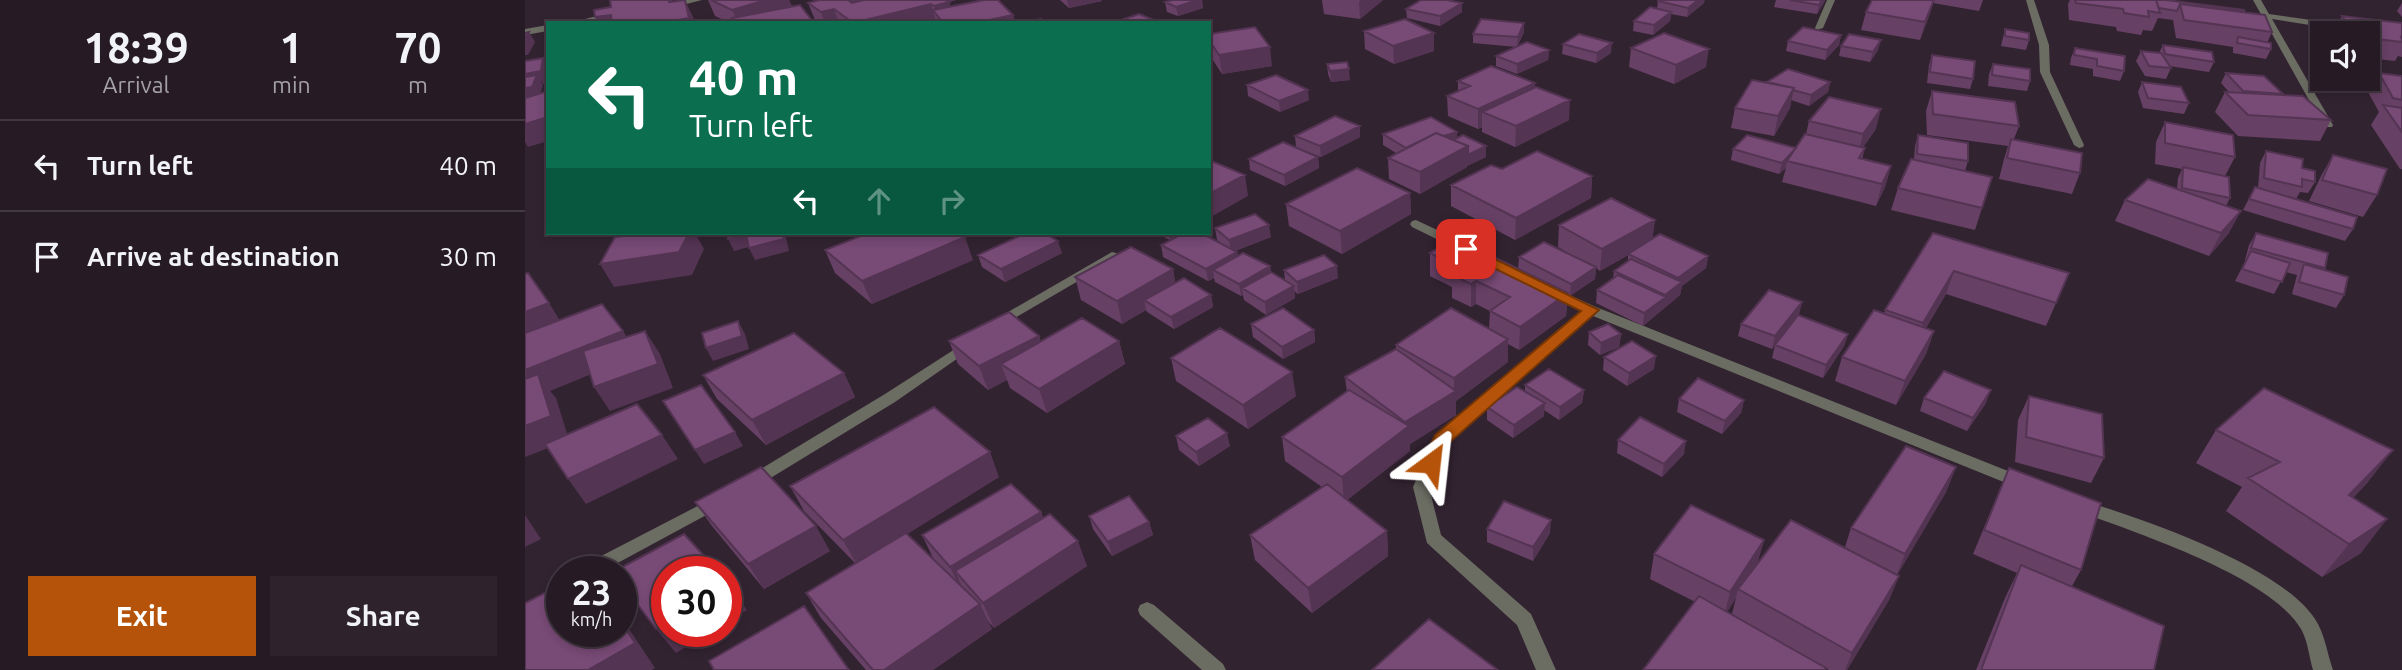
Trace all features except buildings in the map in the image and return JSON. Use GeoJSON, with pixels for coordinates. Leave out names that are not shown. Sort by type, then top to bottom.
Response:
{"type":"FeatureCollection","features":[{"type":"Feature","properties":{"kind":"street"},"geometry":{"type":"LineString","coordinates":[[661,7],[698,0]]}},
{"type":"Feature","properties":{"kind":"street"},"geometry":{"type":"LineString","coordinates":[[1819,28],[1831,0]]}},
{"type":"Feature","properties":{"kind":"street"},"geometry":{"type":"LineString","coordinates":[[2030,0],[2044,46],[2045,72],[2079,145]]}},
{"type":"Feature","properties":{"kind":"street"},"geometry":{"type":"LineString","coordinates":[[2257,0],[2328,125]]}},
{"type":"Feature","properties":{"kind":"street"},"geometry":{"type":"LineString","coordinates":[[584,21],[623,14]]}},
{"type":"Feature","properties":{"kind":"street"},"geometry":{"type":"LineString","coordinates":[[2266,16],[2310,22]]}},
{"type":"Feature","properties":{"kind":"street"},"geometry":{"type":"LineString","coordinates":[[525,32],[546,28]]}},
{"type":"Feature","properties":{"kind":"street"},"geometry":{"type":"LineString","coordinates":[[1416,224],[1478,255]]}},
{"type":"Feature","properties":{"kind":"street"},"geometry":{"type":"LineString","coordinates":[[617,556],[735,492],[938,367],[1010,314],[1112,256]]}},
{"type":"Feature","properties":{"kind":"street"},"geometry":{"type":"LineString","coordinates":[[1541,286],[1591,310],[2033,487]]}},
{"type":"Feature","properties":{"kind":"street"},"geometry":{"type":"LineString","coordinates":[[1546,670],[1524,620],[1433,538],[1421,486],[1441,440],[1591,310]]}},
{"type":"Feature","properties":{"kind":"street"},"geometry":{"type":"LineString","coordinates":[[2072,502],[2215,557],[2266,585],[2308,623],[2323,670]]}},
{"type":"Feature","properties":{"kind":"street"},"geometry":{"type":"LineString","coordinates":[[1147,610],[1216,670]]}},
{"type":"Feature","properties":{"kind":"route"},"geometry":{"type":"LineString","coordinates":[[1431,463],[1441,440],[1591,310],[1466,249]]}}]}
